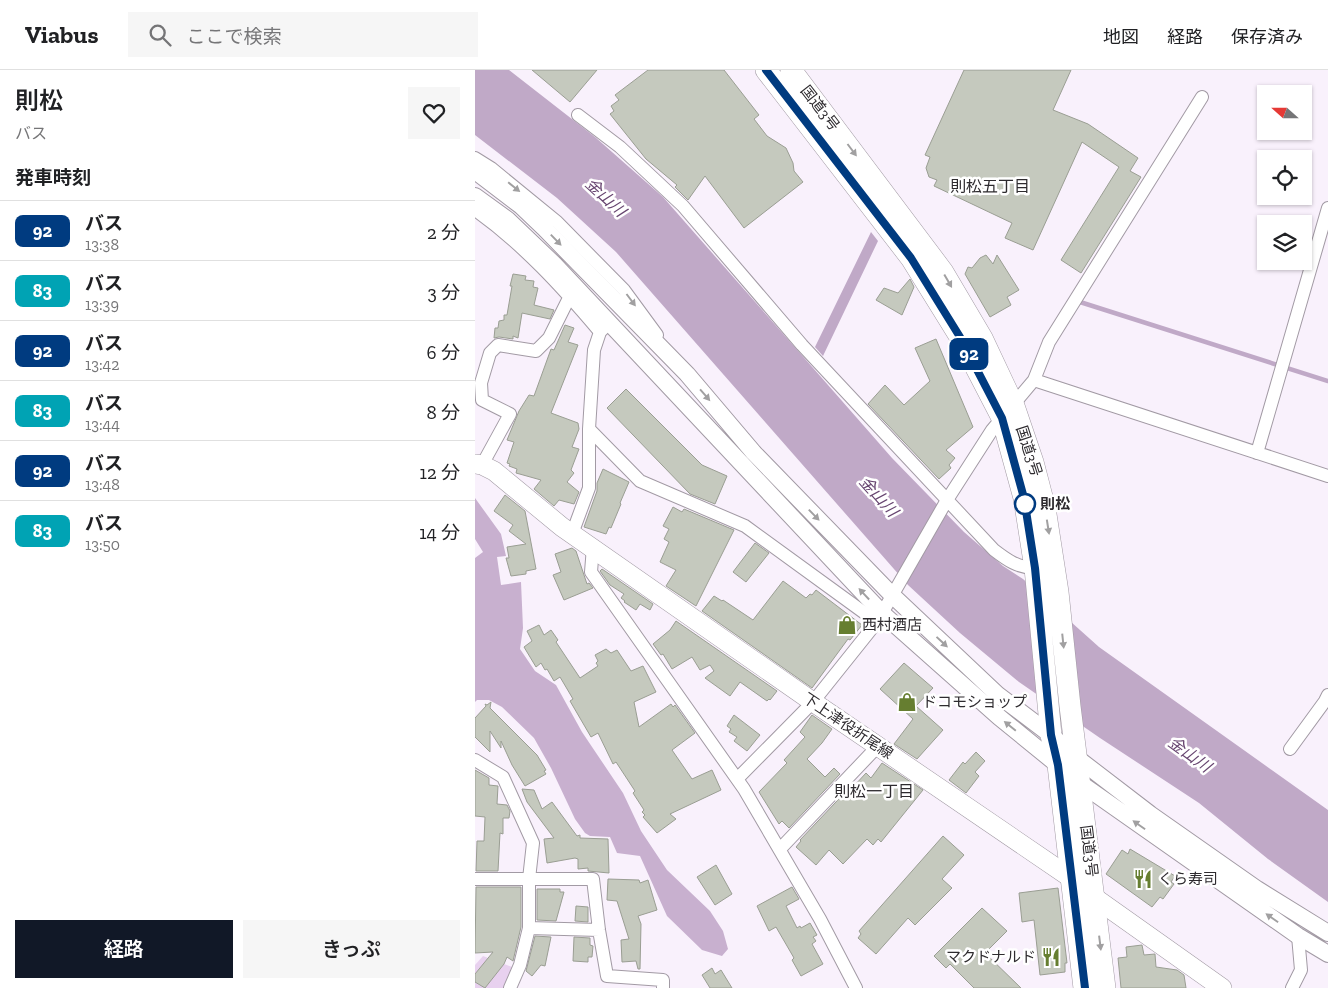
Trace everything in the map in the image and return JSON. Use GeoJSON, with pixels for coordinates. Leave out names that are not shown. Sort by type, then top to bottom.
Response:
{"type":"FeatureCollection","features":[{"type":"Feature","properties":{"kind":"highway","name":"国道3号"},"geometry":{"type":"LineString","coordinates":[[766,70],[911,258],[1008,412],[1033,462],[1045,508],[1058,592],[1072,723],[1067,762],[1071,878],[1085,988]]}},
{"type":"Feature","properties":{"kind":"highway","name":"国道3号"},"geometry":{"type":"LineString","coordinates":[[791,70],[943,272],[982,338],[1008,412],[1035,571],[1050,708],[1051,735],[1080,783],[1105,988]]}},
{"type":"Feature","properties":{"kind":"main road","name":"下上津役折尾線"},"geometry":{"type":"LineString","coordinates":[[478,464],[494,471],[573,534],[813,702],[1071,878],[1095,898],[1222,988]]}},
{"type":"Feature","properties":{"kind":"street"},"geometry":{"type":"LineString","coordinates":[[737,779],[813,702],[880,618],[947,500],[991,430],[1034,380],[1049,342],[1202,97]]}},
{"type":"Feature","properties":{"kind":"street"},"geometry":{"type":"LineString","coordinates":[[578,115],[620,147],[683,206],[802,345],[994,550],[1010,562],[1035,571]]}},
{"type":"Feature","properties":{"kind":"street"},"geometry":{"type":"LineString","coordinates":[[475,158],[491,168],[549,216],[624,290],[687,374],[754,453],[892,595],[998,695],[1051,735]]}},
{"type":"Feature","properties":{"kind":"street"},"geometry":{"type":"LineString","coordinates":[[475,171],[521,206],[687,374]]}},
{"type":"Feature","properties":{"kind":"street"},"geometry":{"type":"LineString","coordinates":[[475,196],[508,220],[554,264],[604,327]]}},
{"type":"Feature","properties":{"kind":"street"},"geometry":{"type":"LineString","coordinates":[[1257,453],[1328,208]]}},
{"type":"Feature","properties":{"kind":"street"},"geometry":{"type":"LineString","coordinates":[[475,210],[489,220],[604,327],[880,618]]}},
{"type":"Feature","properties":{"kind":"street"},"geometry":{"type":"LineString","coordinates":[[478,464],[510,414],[482,400],[481,383],[490,353],[498,345],[536,350],[552,334],[570,296]]}},
{"type":"Feature","properties":{"kind":"street"},"geometry":{"type":"LineString","coordinates":[[573,534],[589,488],[589,429],[594,350],[604,327]]}},
{"type":"Feature","properties":{"kind":"street"},"geometry":{"type":"LineString","coordinates":[[1034,380],[1328,476]]}},
{"type":"Feature","properties":{"kind":"street"},"geometry":{"type":"LineString","coordinates":[[589,429],[640,481],[745,526],[880,618],[992,711],[1165,825],[1257,889],[1328,933]]}},
{"type":"Feature","properties":{"kind":"street"},"geometry":{"type":"LineString","coordinates":[[593,548],[591,572],[737,779],[820,919],[856,988]]}},
{"type":"Feature","properties":{"kind":"street"},"geometry":{"type":"LineString","coordinates":[[1290,749],[1327,700]]}},
{"type":"Feature","properties":{"kind":"street"},"geometry":{"type":"LineString","coordinates":[[780,849],[878,746]]}},
{"type":"Feature","properties":{"kind":"street"},"geometry":{"type":"LineString","coordinates":[[475,760],[503,777],[533,843],[529,879],[529,928],[520,965],[510,988]]}},
{"type":"Feature","properties":{"kind":"street"},"geometry":{"type":"LineString","coordinates":[[1080,783],[1298,936],[1328,954]]}},
{"type":"Feature","properties":{"kind":"street"},"geometry":{"type":"LineString","coordinates":[[475,879],[593,879],[607,976],[663,980],[663,988]]}},
{"type":"Feature","properties":{"kind":"street"},"geometry":{"type":"LineString","coordinates":[[529,928],[599,930]]}},
{"type":"Feature","properties":{"kind":"street"},"geometry":{"type":"LineString","coordinates":[[1292,988],[1301,970],[1298,936]]}},
{"type":"Feature","properties":{"kind":"shaded area"},"geometry":{"type":"Polygon","coordinates":[[[475,498],[501,534],[506,556],[497,557],[501,585],[521,582],[523,628],[520,649],[535,671],[556,685],[582,732],[623,793],[641,831],[667,870],[710,911],[723,931],[728,949],[722,956],[702,950],[667,916],[640,856],[617,853],[610,837],[590,836],[585,833],[575,819],[551,768],[534,738],[502,707],[489,700],[477,700],[475,702],[475,558],[483,552],[475,539],[475,498]]]}},
{"type":"Feature","properties":{"kind":"shaded area"},"geometry":{"type":"Polygon","coordinates":[[[483,956],[515,968],[505,988],[475,988],[475,965],[483,956]]]}},
{"type":"Feature","properties":{"kind":"water","name":"金山川"},"geometry":{"type":"Polygon","coordinates":[[[475,70],[509,70],[595,137],[663,197],[892,458],[964,532],[1003,566],[1023,579],[1099,647],[1328,810],[1328,902],[1268,859],[1199,803],[1019,682],[960,633],[908,585],[616,252],[557,198],[475,135],[475,70]]]}},
{"type":"Feature","properties":{"kind":"water"},"geometry":{"type":"Polygon","coordinates":[[[871,232],[878,241],[823,356],[815,347],[871,232]]]}},
{"type":"Feature","properties":{"kind":"building"},"geometry":{"type":"Polygon","coordinates":[[[532,70],[597,70],[570,102],[532,70]]]}},
{"type":"Feature","properties":{"kind":"building"},"geometry":{"type":"Polygon","coordinates":[[[648,70],[724,70],[759,115],[754,119],[767,136],[786,148],[793,163],[794,171],[803,182],[744,228],[705,176],[688,200],[675,187],[677,185],[646,159],[610,114],[614,111],[611,106],[619,100],[615,95],[648,70]]]}},
{"type":"Feature","properties":{"kind":"building"},"geometry":{"type":"Polygon","coordinates":[[[964,70],[1071,70],[1053,110],[1088,124],[1138,158],[1130,171],[1141,177],[1081,273],[1061,260],[1119,167],[1082,142],[1033,250],[1005,238],[1012,223],[934,186],[937,180],[929,177],[926,168],[930,157],[925,155],[964,70]]]}},
{"type":"Feature","properties":{"kind":"building"},"geometry":{"type":"Polygon","coordinates":[[[986,255],[993,264],[997,255],[1019,290],[1007,297],[1011,305],[990,317],[965,274],[968,267],[972,268],[980,258],[986,255]]]}},
{"type":"Feature","properties":{"kind":"building"},"geometry":{"type":"Polygon","coordinates":[[[513,274],[526,276],[525,280],[534,281],[533,287],[538,288],[534,305],[554,310],[550,319],[522,313],[518,338],[513,336],[513,339],[494,338],[495,328],[498,328],[499,321],[504,320],[504,315],[507,315],[513,274]]]}},
{"type":"Feature","properties":{"kind":"building"},"geometry":{"type":"Polygon","coordinates":[[[910,279],[914,287],[902,315],[876,300],[884,288],[898,293],[910,279]]]}},
{"type":"Feature","properties":{"kind":"building"},"geometry":{"type":"Polygon","coordinates":[[[565,325],[574,328],[568,342],[578,345],[551,413],[578,423],[579,429],[572,447],[579,449],[571,470],[574,473],[567,482],[579,492],[574,504],[559,500],[554,506],[534,489],[541,480],[516,473],[517,469],[509,466],[510,464],[507,463],[514,442],[507,440],[519,411],[529,395],[534,396],[551,349],[554,350],[565,325]]]}},
{"type":"Feature","properties":{"kind":"building"},"geometry":{"type":"Polygon","coordinates":[[[936,339],[973,427],[946,450],[955,458],[949,465],[951,468],[939,479],[868,404],[885,385],[904,405],[930,381],[915,348],[936,339]]]}},
{"type":"Feature","properties":{"kind":"building"},"geometry":{"type":"Polygon","coordinates":[[[626,389],[702,465],[727,476],[715,504],[690,494],[607,408],[626,389]]]}},
{"type":"Feature","properties":{"kind":"building"},"geometry":{"type":"Polygon","coordinates":[[[603,469],[629,482],[611,528],[609,527],[606,534],[584,527],[603,469]]]}},
{"type":"Feature","properties":{"kind":"building"},"geometry":{"type":"Polygon","coordinates":[[[505,495],[525,511],[536,569],[526,571],[526,574],[511,576],[506,558],[509,558],[507,547],[526,544],[509,531],[513,525],[494,511],[505,495]]]}},
{"type":"Feature","properties":{"kind":"building"},"geometry":{"type":"Polygon","coordinates":[[[673,507],[682,512],[684,509],[734,530],[696,606],[666,586],[676,570],[660,562],[669,542],[664,539],[669,529],[663,526],[673,507]]]}},
{"type":"Feature","properties":{"kind":"building"},"geometry":{"type":"Polygon","coordinates":[[[755,543],[769,553],[746,582],[733,572],[755,543]]]}},
{"type":"Feature","properties":{"kind":"building"},"geometry":{"type":"Polygon","coordinates":[[[572,548],[576,551],[587,584],[589,583],[593,588],[564,600],[553,575],[561,572],[555,554],[572,548]]]}},
{"type":"Feature","properties":{"kind":"building"},"geometry":{"type":"Polygon","coordinates":[[[602,569],[653,604],[650,610],[640,604],[636,610],[624,602],[621,598],[624,594],[610,585],[600,571],[602,569]]]}},
{"type":"Feature","properties":{"kind":"building"},"geometry":{"type":"Polygon","coordinates":[[[783,581],[806,598],[816,590],[862,625],[850,640],[848,639],[812,688],[702,611],[714,596],[753,620],[783,581]]]}},
{"type":"Feature","properties":{"kind":"building"},"geometry":{"type":"Polygon","coordinates":[[[676,621],[777,691],[767,701],[740,682],[730,696],[705,678],[714,671],[710,665],[700,670],[692,657],[672,669],[663,654],[661,655],[653,644],[670,630],[676,621]]]}},
{"type":"Feature","properties":{"kind":"building"},"geometry":{"type":"Polygon","coordinates":[[[539,625],[544,635],[551,630],[558,640],[556,642],[580,678],[598,666],[595,655],[606,649],[611,653],[617,650],[631,671],[643,666],[656,692],[634,702],[639,727],[671,704],[673,707],[675,705],[695,733],[672,750],[692,779],[712,770],[721,790],[670,814],[676,819],[657,833],[643,817],[645,815],[642,812],[644,810],[633,793],[635,791],[616,762],[613,764],[598,733],[591,737],[570,701],[573,699],[560,677],[554,681],[541,663],[536,667],[524,647],[532,641],[527,631],[539,625]]]}},
{"type":"Feature","properties":{"kind":"building"},"geometry":{"type":"Polygon","coordinates":[[[904,663],[933,688],[916,706],[943,730],[917,759],[894,744],[913,719],[880,689],[904,663]]]}},
{"type":"Feature","properties":{"kind":"building"},"geometry":{"type":"Polygon","coordinates":[[[491,702],[490,708],[537,755],[546,770],[544,771],[546,774],[525,786],[512,765],[501,741],[501,748],[490,731],[490,752],[475,737],[475,718],[486,706],[485,704],[487,705],[491,702]]]}},
{"type":"Feature","properties":{"kind":"building"},"geometry":{"type":"Polygon","coordinates":[[[734,715],[760,735],[747,751],[734,741],[737,737],[729,732],[731,729],[727,726],[734,715]]]}},
{"type":"Feature","properties":{"kind":"building"},"geometry":{"type":"Polygon","coordinates":[[[812,715],[832,729],[807,759],[825,777],[834,768],[840,774],[789,828],[782,821],[779,824],[759,792],[787,763],[784,760],[805,737],[800,732],[812,715]]]}},
{"type":"Feature","properties":{"kind":"building"},"geometry":{"type":"Polygon","coordinates":[[[976,752],[985,761],[975,772],[979,776],[966,793],[949,780],[963,762],[965,764],[976,752]]]}},
{"type":"Feature","properties":{"kind":"building"},"geometry":{"type":"Polygon","coordinates":[[[882,763],[923,790],[881,842],[878,839],[873,845],[867,839],[843,864],[829,850],[816,865],[796,847],[800,840],[852,785],[854,786],[866,773],[871,778],[882,763]]]}},
{"type":"Feature","properties":{"kind":"building"},"geometry":{"type":"Polygon","coordinates":[[[475,770],[489,778],[489,785],[498,786],[497,804],[507,805],[510,811],[509,818],[503,818],[503,834],[500,833],[498,871],[476,871],[477,841],[484,841],[485,817],[475,816],[475,770]]]}},
{"type":"Feature","properties":{"kind":"building"},"geometry":{"type":"Polygon","coordinates":[[[522,789],[534,790],[542,809],[552,802],[577,836],[580,835],[580,838],[608,839],[609,873],[588,871],[588,868],[578,869],[578,859],[575,858],[547,863],[544,839],[554,838],[527,802],[522,789]]]}},
{"type":"Feature","properties":{"kind":"building"},"geometry":{"type":"Polygon","coordinates":[[[943,836],[964,855],[942,879],[952,888],[915,925],[908,918],[876,954],[858,938],[861,934],[859,931],[943,836]]]}},
{"type":"Feature","properties":{"kind":"building","name":"くら寿司"},"geometry":{"type":"Polygon","coordinates":[[[1130,849],[1175,876],[1171,882],[1174,884],[1163,899],[1160,897],[1152,907],[1106,874],[1122,850],[1128,854],[1130,849]]]}},
{"type":"Feature","properties":{"kind":"building"},"geometry":{"type":"Polygon","coordinates":[[[716,865],[732,894],[715,905],[697,877],[716,865]]]}},
{"type":"Feature","properties":{"kind":"building"},"geometry":{"type":"Polygon","coordinates":[[[608,879],[639,880],[640,883],[648,880],[657,910],[638,916],[641,924],[640,969],[638,969],[636,961],[622,962],[621,940],[629,939],[617,901],[607,900],[608,879]]]}},
{"type":"Feature","properties":{"kind":"building"},"geometry":{"type":"Polygon","coordinates":[[[476,887],[521,887],[521,927],[513,961],[507,957],[504,964],[485,988],[475,982],[475,974],[493,952],[475,953],[476,887]]]}},
{"type":"Feature","properties":{"kind":"building"},"geometry":{"type":"Polygon","coordinates":[[[792,887],[799,899],[786,906],[797,928],[810,923],[817,935],[813,937],[816,941],[812,944],[823,964],[801,976],[792,960],[794,958],[776,927],[769,931],[757,906],[792,887]]]}},
{"type":"Feature","properties":{"kind":"building"},"geometry":{"type":"Polygon","coordinates":[[[1058,888],[1067,963],[1065,963],[1065,972],[1040,975],[1034,920],[1022,922],[1019,893],[1058,888]]]}},
{"type":"Feature","properties":{"kind":"building"},"geometry":{"type":"Polygon","coordinates":[[[537,889],[560,889],[560,892],[564,892],[556,921],[537,920],[537,889]]]}},
{"type":"Feature","properties":{"kind":"building"},"geometry":{"type":"Polygon","coordinates":[[[576,906],[588,907],[588,922],[575,921],[576,906]]]}},
{"type":"Feature","properties":{"kind":"building"},"geometry":{"type":"Polygon","coordinates":[[[982,908],[1007,931],[985,953],[1021,988],[974,988],[950,964],[946,968],[934,956],[982,908]]]}},
{"type":"Feature","properties":{"kind":"building"},"geometry":{"type":"Polygon","coordinates":[[[535,936],[551,937],[545,966],[541,965],[532,976],[526,971],[535,936]]]}},
{"type":"Feature","properties":{"kind":"building"},"geometry":{"type":"Polygon","coordinates":[[[574,937],[590,938],[590,945],[593,946],[592,957],[588,957],[588,962],[573,961],[574,937]]]}},
{"type":"Feature","properties":{"kind":"building"},"geometry":{"type":"Polygon","coordinates":[[[1142,945],[1144,955],[1155,954],[1156,967],[1177,970],[1184,975],[1186,988],[1121,988],[1118,958],[1127,957],[1126,947],[1142,945]]]}},
{"type":"Feature","properties":{"kind":"building"},"geometry":{"type":"Polygon","coordinates":[[[712,968],[715,974],[721,970],[732,988],[710,988],[702,975],[712,968]]]}},
{"type":"Feature","properties":{"kind":"waterway"},"geometry":{"type":"LineString","coordinates":[[1080,302],[1328,381]]}},
{"type":"Feature","properties":{"kind":"bus line","name":"92"},"geometry":{"type":"LineString","coordinates":[[766,70],[911,258],[960,337],[1002,418],[1024,498],[1035,568],[1050,708],[1051,735],[1058,765],[1085,988]]}},
{"type":"Feature","properties":{"kind":"place","name":"則松"},"geometry":{"type":"Point","coordinates":[1025,504]}},
{"type":"Feature","properties":{"kind":"place","name":"西村酒店"},"geometry":{"type":"Point","coordinates":[847,625]}},
{"type":"Feature","properties":{"kind":"place","name":"ドコモショップ"},"geometry":{"type":"Point","coordinates":[907,702]}},
{"type":"Feature","properties":{"kind":"place","name":"くら寿司"},"geometry":{"type":"Point","coordinates":[1143,879]}},
{"type":"Feature","properties":{"kind":"place","name":"マクドナルド"},"geometry":{"type":"Point","coordinates":[1051,957]}},
{"type":"Feature","properties":{"kind":"district","name":"則松五丁目"},"geometry":{"type":"Point","coordinates":[990,186]}},
{"type":"Feature","properties":{"kind":"district","name":"則松一丁目"},"geometry":{"type":"Point","coordinates":[874,791]}}]}
